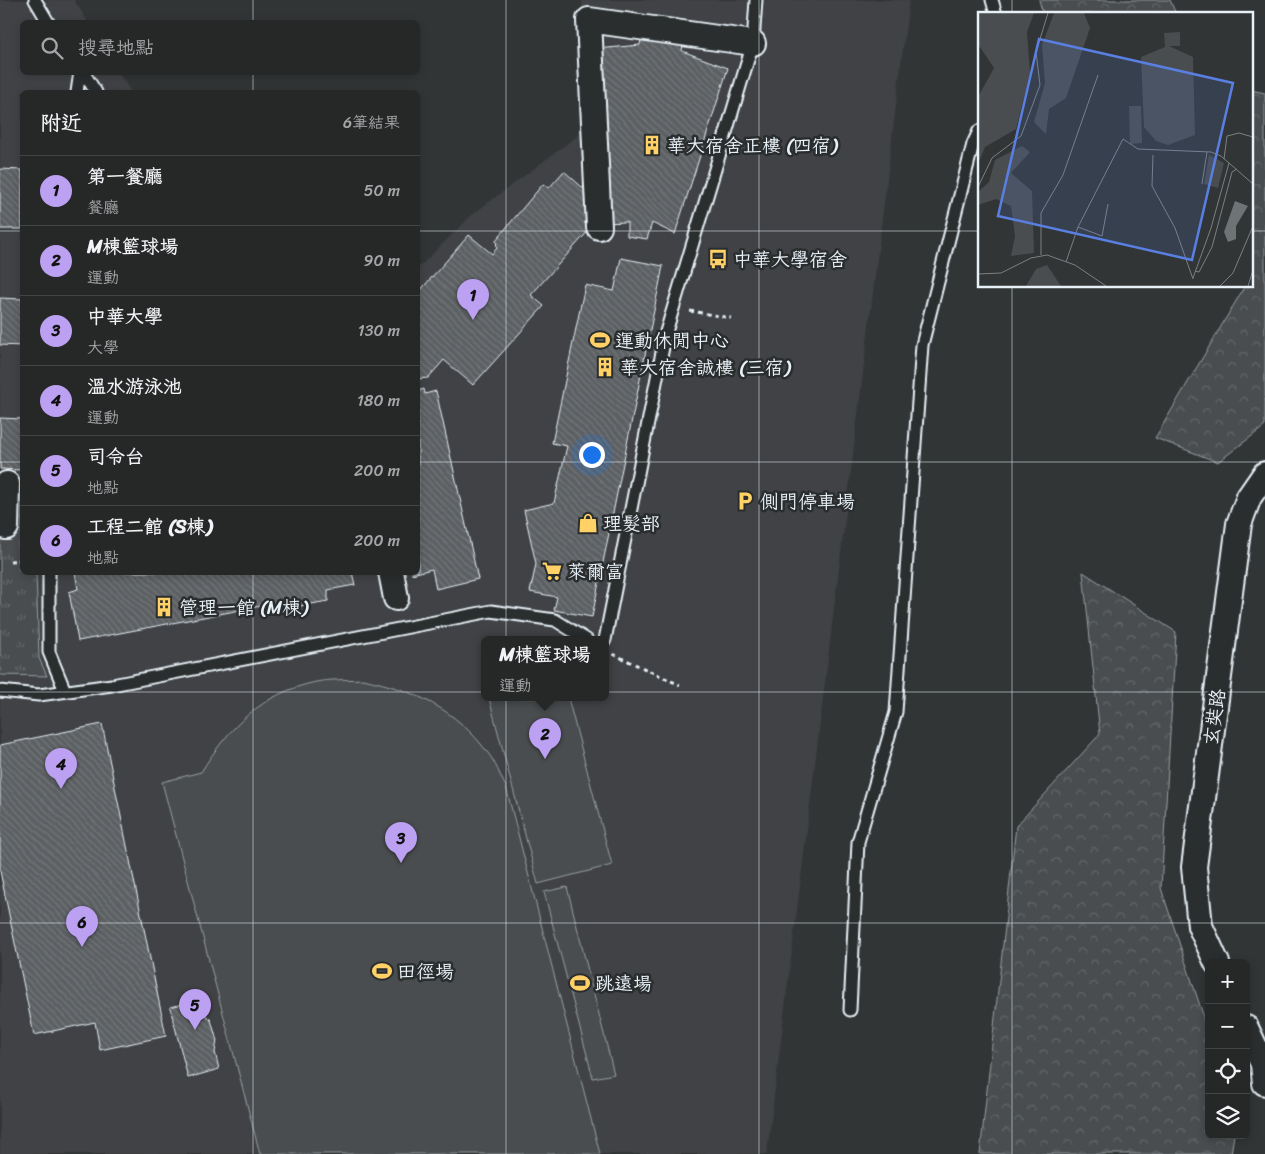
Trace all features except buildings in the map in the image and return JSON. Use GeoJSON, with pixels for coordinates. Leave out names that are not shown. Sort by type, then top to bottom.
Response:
{"type":"FeatureCollection","features":[{"type":"Feature","properties":{"kind":"street"},"geometry":{"type":"LineString","coordinates":[[600,227],[589,20],[753,43]]}},
{"type":"Feature","properties":{"kind":"street","name":"玄奘路"},"geometry":{"type":"LineString","coordinates":[[1215,959],[1200,926],[1194,867],[1240,524],[1249,497],[1265,474]]}},
{"type":"Feature","properties":{"kind":"street"},"geometry":{"type":"LineString","coordinates":[[6,527],[7,484]]}},
{"type":"Feature","properties":{"kind":"street"},"geometry":{"type":"LineString","coordinates":[[392,575],[396,598]]}},
{"type":"Feature","properties":{"kind":"street"},"geometry":{"type":"LineString","coordinates":[[1250,1036],[1263,1064],[1265,1083]]}},
{"type":"Feature","properties":{"kind":"lane"},"geometry":{"type":"LineString","coordinates":[[35,0],[47,20]]}},
{"type":"Feature","properties":{"kind":"lane"},"geometry":{"type":"LineString","coordinates":[[605,636],[666,332],[753,43],[756,0]]}},
{"type":"Feature","properties":{"kind":"lane"},"geometry":{"type":"LineString","coordinates":[[77,90],[80,75]]}},
{"type":"Feature","properties":{"kind":"lane"},"geometry":{"type":"LineString","coordinates":[[83,75],[94,90]]}},
{"type":"Feature","properties":{"kind":"lane"},"geometry":{"type":"LineString","coordinates":[[850,1010],[858,842],[896,712],[922,345],[972,144],[978,133]]}},
{"type":"Feature","properties":{"kind":"lane"},"geometry":{"type":"LineString","coordinates":[[50,575],[49,652],[65,691]]}},
{"type":"Feature","properties":{"kind":"lane"},"geometry":{"type":"LineString","coordinates":[[0,691],[39,695],[131,681],[491,611],[555,620],[580,636]]}},
{"type":"Feature","properties":{"kind":"path"},"geometry":{"type":"LineString","coordinates":[[673,308],[731,318]]}},
{"type":"Feature","properties":{"kind":"path"},"geometry":{"type":"LineString","coordinates":[[10,561],[20,560]]}},
{"type":"Feature","properties":{"kind":"path"},"geometry":{"type":"LineString","coordinates":[[609,653],[636,663],[680,685]]}},
{"type":"Feature","properties":{"kind":"shaded area"},"geometry":{"type":"Polygon","coordinates":[[[0,0],[74,0],[87,20],[20,20],[20,75],[120,75],[130,90],[20,90],[20,575],[420,575],[420,266],[473,214],[580,134],[582,0],[909,0],[767,1154],[0,1154],[0,0]]]}},
{"type":"Feature","properties":{"kind":"green space"},"geometry":{"type":"Polygon","coordinates":[[[1039,0],[1170,0],[1175,12],[1042,12],[1039,0]]]}},
{"type":"Feature","properties":{"kind":"green space"},"geometry":{"type":"Polygon","coordinates":[[[1252,90],[1265,93],[1265,426],[1218,462],[1155,438],[1244,288],[1252,288],[1252,90]]]}},
{"type":"Feature","properties":{"kind":"green space"},"geometry":{"type":"Polygon","coordinates":[[[0,488],[20,489],[20,575],[36,575],[39,658],[47,676],[0,675],[0,488]]]}},
{"type":"Feature","properties":{"kind":"green space"},"geometry":{"type":"Polygon","coordinates":[[[1083,572],[1176,632],[1161,888],[1205,1021],[1205,1139],[1233,1139],[1231,1154],[980,1154],[1016,826],[1100,734],[1083,572]]]}},
{"type":"Feature","properties":{"kind":"green space","name":"田徑場"},"geometry":{"type":"Polygon","coordinates":[[[363,679],[400,689],[448,713],[476,738],[496,765],[506,787],[600,1154],[260,1154],[162,782],[201,772],[223,740],[235,727],[263,703],[279,694],[316,682],[363,679]]]}},
{"type":"Feature","properties":{"kind":"green space"},"geometry":{"type":"Polygon","coordinates":[[[490,701],[569,701],[612,865],[538,884],[490,701]]]}},
{"type":"Feature","properties":{"kind":"green space","name":"跳遠場"},"geometry":{"type":"Polygon","coordinates":[[[567,887],[614,1074],[593,1078],[544,892],[567,887]]]}},
{"type":"Feature","properties":{"kind":"place","name":"華大宿舍正樓 (四宿)"},"geometry":{"type":"Point","coordinates":[652,145]}},
{"type":"Feature","properties":{"kind":"place","name":"中華大學宿舍"},"geometry":{"type":"Point","coordinates":[718,259]}},
{"type":"Feature","properties":{"kind":"place","name":"第一餐廳"},"geometry":{"type":"Point","coordinates":[473,320]}},
{"type":"Feature","properties":{"kind":"place","name":"運動休閒中心"},"geometry":{"type":"Point","coordinates":[600,340]}},
{"type":"Feature","properties":{"kind":"place","name":"華大宿舍誠樓 (三宿)"},"geometry":{"type":"Point","coordinates":[605,367]}},
{"type":"Feature","properties":{"kind":"place","name":"側門停車場"},"geometry":{"type":"Point","coordinates":[745,501]}},
{"type":"Feature","properties":{"kind":"place","name":"理髮部"},"geometry":{"type":"Point","coordinates":[588,523]}},
{"type":"Feature","properties":{"kind":"place","name":"萊爾富"},"geometry":{"type":"Point","coordinates":[552,571]}},
{"type":"Feature","properties":{"kind":"place","name":"管理一館 (M棟)"},"geometry":{"type":"Point","coordinates":[164,607]}},
{"type":"Feature","properties":{"kind":"place","name":"M棟籃球場"},"geometry":{"type":"Point","coordinates":[545,759]}},
{"type":"Feature","properties":{"kind":"place","name":"溫水游泳池"},"geometry":{"type":"Point","coordinates":[61,789]}},
{"type":"Feature","properties":{"kind":"place","name":"中華大學"},"geometry":{"type":"Point","coordinates":[401,863]}},
{"type":"Feature","properties":{"kind":"place","name":"工程二館 (S棟)"},"geometry":{"type":"Point","coordinates":[82,947]}},
{"type":"Feature","properties":{"kind":"place","name":"田徑場"},"geometry":{"type":"Point","coordinates":[382,971]}},
{"type":"Feature","properties":{"kind":"place","name":"跳遠場"},"geometry":{"type":"Point","coordinates":[580,983]}},
{"type":"Feature","properties":{"kind":"place","name":"司令台"},"geometry":{"type":"Point","coordinates":[195,1030]}}]}
